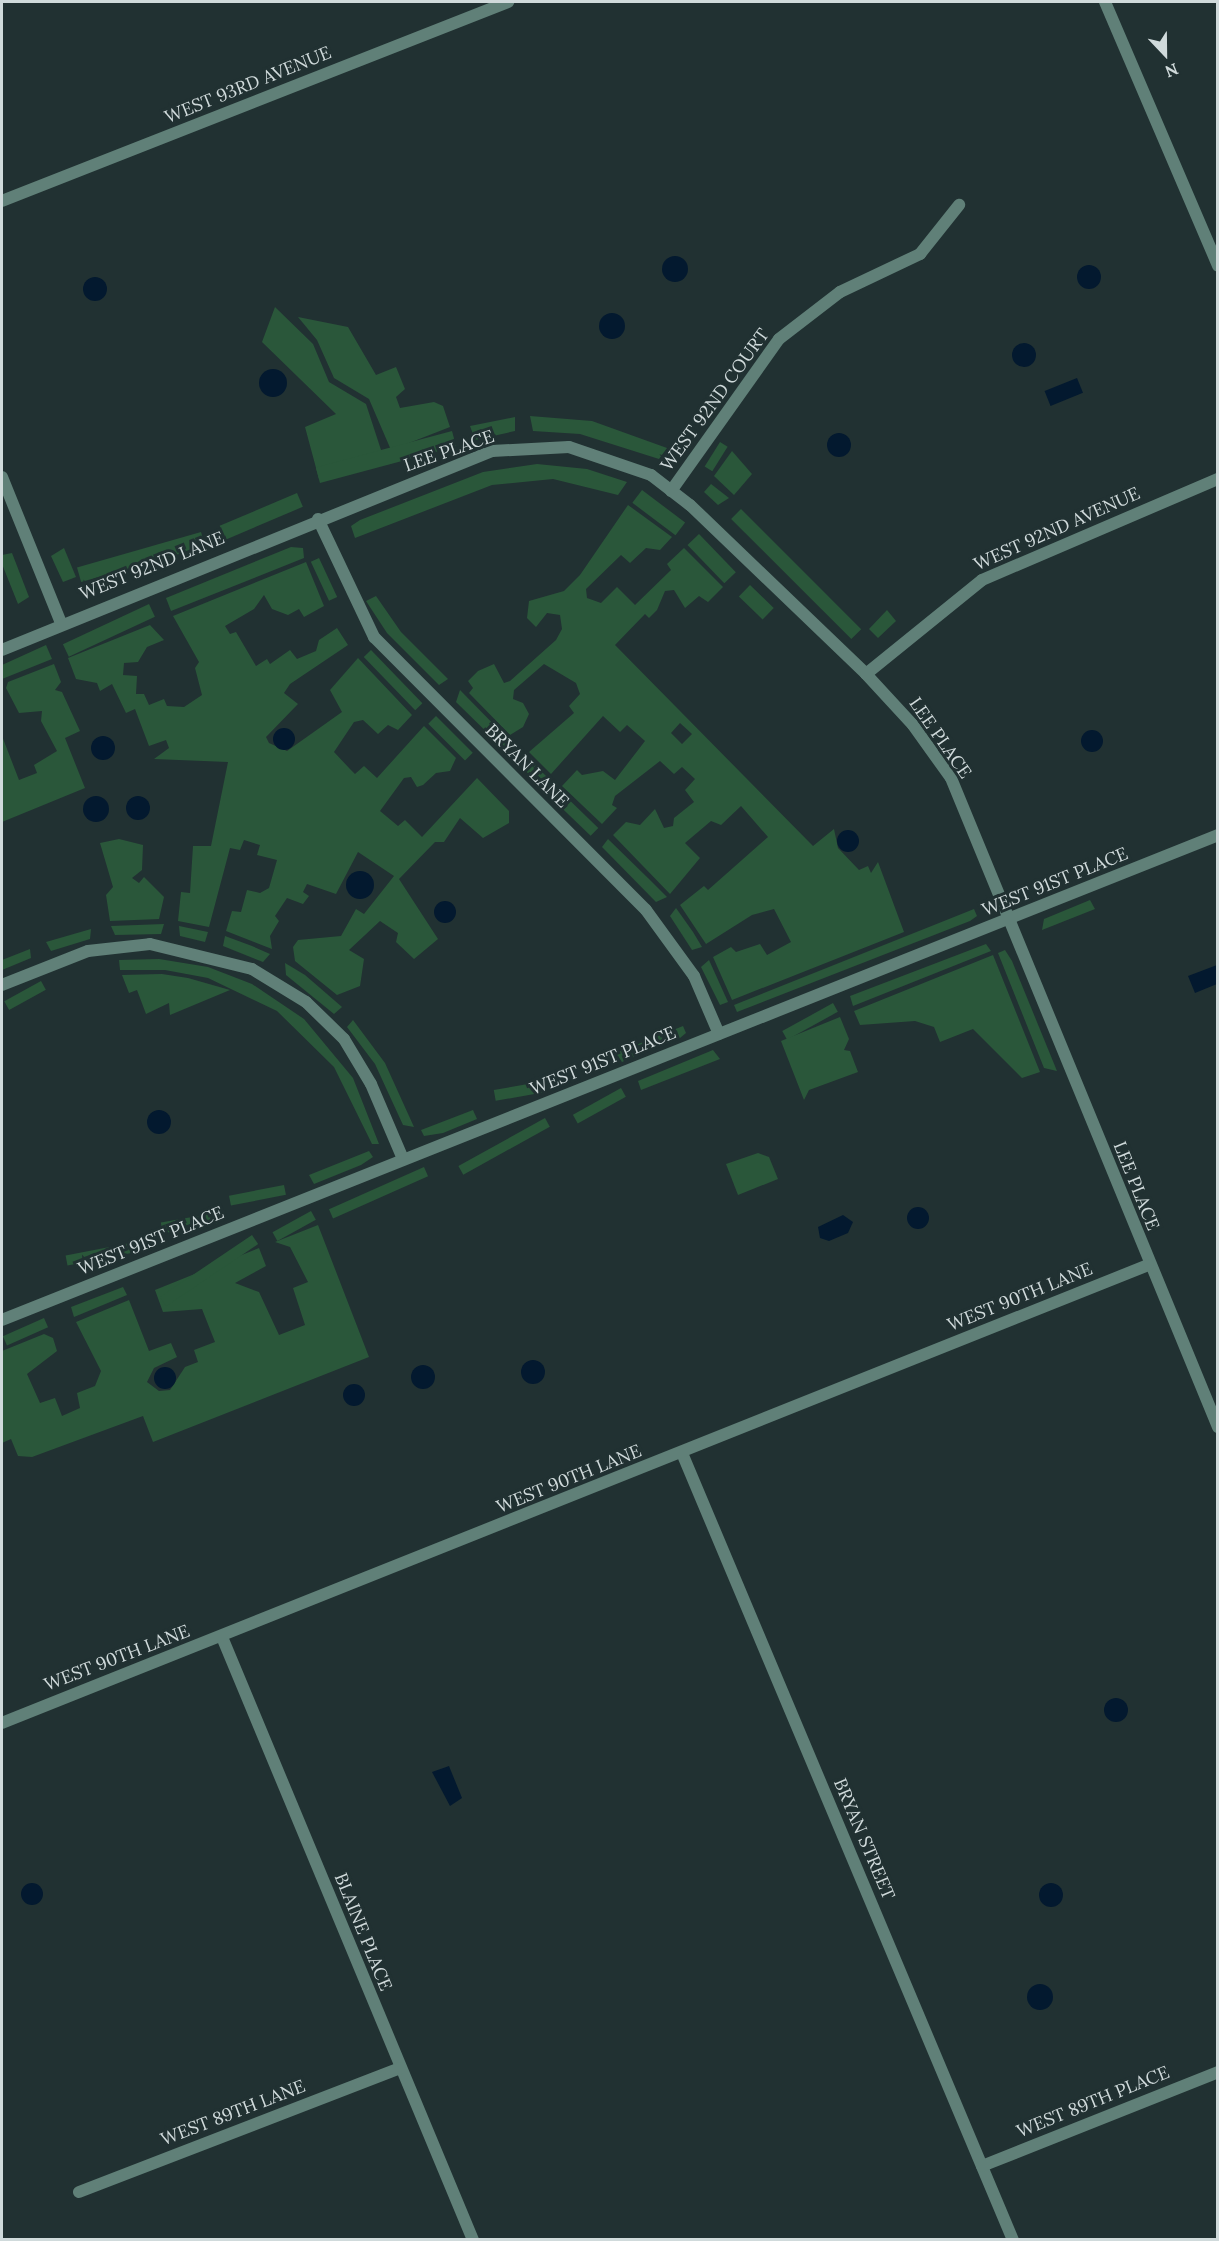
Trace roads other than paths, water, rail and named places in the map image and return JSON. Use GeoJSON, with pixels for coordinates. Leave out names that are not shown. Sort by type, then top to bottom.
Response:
{"type":"FeatureCollection","features":[{"type":"Feature","properties":{"kind":"street","name":"WEST 93RD AVENUE"},"geometry":{"type":"LineString","coordinates":[[2,201],[508,2]]}},
{"type":"Feature","properties":{"kind":"street"},"geometry":{"type":"LineString","coordinates":[[1105,2],[1218,267]]}},
{"type":"Feature","properties":{"kind":"street","name":"WEST 92ND COURT"},"geometry":{"type":"LineString","coordinates":[[671,490],[779,339],[840,292],[920,254],[959,205]]}},
{"type":"Feature","properties":{"kind":"street","name":"LEE PLACE"},"geometry":{"type":"LineString","coordinates":[[318,519],[492,451],[569,447],[612,458],[671,490],[866,674],[913,725],[951,778],[1148,1265],[1218,1427]]}},
{"type":"Feature","properties":{"kind":"street"},"geometry":{"type":"LineString","coordinates":[[2,477],[61,623]]}},
{"type":"Feature","properties":{"kind":"street","name":"WEST 92ND AVENUE"},"geometry":{"type":"LineString","coordinates":[[866,674],[982,580],[1218,479]]}},
{"type":"Feature","properties":{"kind":"street","name":"WEST 92ND LANE"},"geometry":{"type":"LineString","coordinates":[[2,650],[61,623],[318,519]]}},
{"type":"Feature","properties":{"kind":"street","name":"BRYAN LANE"},"geometry":{"type":"LineString","coordinates":[[318,519],[375,637],[646,910],[694,976],[719,1034]]}},
{"type":"Feature","properties":{"kind":"street","name":"WEST 91ST PLACE"},"geometry":{"type":"LineString","coordinates":[[2,1320],[1010,920],[1218,835]]}},
{"type":"Feature","properties":{"kind":"street"},"geometry":{"type":"LineString","coordinates":[[2,985],[88,951],[150,944],[203,953],[267,976],[306,1002],[344,1040],[371,1084],[403,1160]]}},
{"type":"Feature","properties":{"kind":"street","name":"WEST 90TH LANE"},"geometry":{"type":"LineString","coordinates":[[2,1723],[1148,1265]]}},
{"type":"Feature","properties":{"kind":"street","name":"BRYAN STREET"},"geometry":{"type":"LineString","coordinates":[[682,1453],[1012,2240]]}},
{"type":"Feature","properties":{"kind":"street","name":"BLAINE PLACE"},"geometry":{"type":"LineString","coordinates":[[222,1637],[473,2240]]}},
{"type":"Feature","properties":{"kind":"street","name":"WEST 89TH LANE"},"geometry":{"type":"LineString","coordinates":[[79,2192],[400,2068]]}},
{"type":"Feature","properties":{"kind":"street","name":"WEST 89TH PLACE"},"geometry":{"type":"LineString","coordinates":[[982,2166],[1218,2072]]}},
{"type":"Feature","properties":{"kind":"water"},"geometry":{"type":"Polygon","coordinates":[[[675,256],[684,260],[688,269],[684,278],[675,282],[666,278],[662,269],[666,260],[675,256]]]}},
{"type":"Feature","properties":{"kind":"water"},"geometry":{"type":"Polygon","coordinates":[[[1089,265],[1094,266],[1100,272],[1100,282],[1094,288],[1089,289],[1084,288],[1078,282],[1077,277],[1078,272],[1084,266],[1089,265]]]}},
{"type":"Feature","properties":{"kind":"water"},"geometry":{"type":"Polygon","coordinates":[[[95,277],[104,280],[107,289],[104,298],[95,301],[86,298],[83,289],[86,280],[95,277]]]}},
{"type":"Feature","properties":{"kind":"water"},"geometry":{"type":"Polygon","coordinates":[[[612,313],[622,316],[625,326],[622,336],[612,339],[602,336],[599,326],[602,316],[612,313]]]}},
{"type":"Feature","properties":{"kind":"water"},"geometry":{"type":"Polygon","coordinates":[[[1024,343],[1032,347],[1036,355],[1032,363],[1024,367],[1016,363],[1012,355],[1016,347],[1024,343]]]}},
{"type":"Feature","properties":{"kind":"water"},"geometry":{"type":"Polygon","coordinates":[[[273,369],[283,373],[287,383],[283,393],[273,397],[263,393],[259,383],[263,373],[273,369]]]}},
{"type":"Feature","properties":{"kind":"water"},"geometry":{"type":"Polygon","coordinates":[[[1077,378],[1083,393],[1051,406],[1045,391],[1077,378]]]}},
{"type":"Feature","properties":{"kind":"water"},"geometry":{"type":"Polygon","coordinates":[[[839,433],[844,434],[850,440],[850,450],[844,456],[839,457],[834,456],[828,450],[827,445],[828,440],[834,434],[839,433]]]}},
{"type":"Feature","properties":{"kind":"water"},"geometry":{"type":"Polygon","coordinates":[[[284,728],[292,731],[295,739],[292,747],[284,750],[276,747],[273,739],[276,731],[284,728]]]}},
{"type":"Feature","properties":{"kind":"water"},"geometry":{"type":"Polygon","coordinates":[[[1092,730],[1100,733],[1103,741],[1100,749],[1092,752],[1084,749],[1081,741],[1084,733],[1092,730]]]}},
{"type":"Feature","properties":{"kind":"water"},"geometry":{"type":"Polygon","coordinates":[[[103,736],[112,739],[115,748],[112,757],[103,760],[94,757],[91,748],[94,739],[103,736]]]}},
{"type":"Feature","properties":{"kind":"water"},"geometry":{"type":"Polygon","coordinates":[[[96,796],[105,800],[109,809],[105,818],[96,822],[87,818],[83,809],[87,800],[96,796]]]}},
{"type":"Feature","properties":{"kind":"water"},"geometry":{"type":"Polygon","coordinates":[[[133,796],[143,796],[150,803],[150,813],[143,820],[133,820],[126,813],[126,803],[133,796]]]}},
{"type":"Feature","properties":{"kind":"water"},"geometry":{"type":"Polygon","coordinates":[[[848,830],[856,833],[859,841],[856,849],[848,852],[840,849],[837,841],[840,833],[848,830]]]}},
{"type":"Feature","properties":{"kind":"water"},"geometry":{"type":"Polygon","coordinates":[[[360,871],[370,875],[374,885],[370,895],[360,899],[350,895],[346,885],[350,875],[360,871]]]}},
{"type":"Feature","properties":{"kind":"water"},"geometry":{"type":"Polygon","coordinates":[[[445,901],[453,904],[456,912],[453,920],[445,923],[437,920],[434,912],[437,904],[445,901]]]}},
{"type":"Feature","properties":{"kind":"water"},"geometry":{"type":"Polygon","coordinates":[[[1217,965],[1217,984],[1195,993],[1188,976],[1217,965]]]}},
{"type":"Feature","properties":{"kind":"water"},"geometry":{"type":"Polygon","coordinates":[[[159,1110],[164,1111],[170,1117],[170,1127],[164,1133],[159,1134],[154,1133],[148,1127],[147,1122],[148,1117],[154,1111],[159,1110]]]}},
{"type":"Feature","properties":{"kind":"water"},"geometry":{"type":"Polygon","coordinates":[[[918,1207],[926,1210],[929,1218],[926,1226],[918,1229],[910,1226],[907,1218],[910,1210],[918,1207]]]}},
{"type":"Feature","properties":{"kind":"water"},"geometry":{"type":"Polygon","coordinates":[[[843,1215],[853,1222],[848,1233],[829,1241],[820,1238],[818,1227],[843,1215]]]}},
{"type":"Feature","properties":{"kind":"water"},"geometry":{"type":"Polygon","coordinates":[[[533,1360],[541,1364],[545,1372],[541,1380],[533,1384],[525,1380],[521,1372],[525,1364],[533,1360]]]}},
{"type":"Feature","properties":{"kind":"water"},"geometry":{"type":"Polygon","coordinates":[[[423,1365],[431,1369],[435,1377],[431,1385],[423,1389],[415,1385],[411,1377],[415,1369],[423,1365]]]}},
{"type":"Feature","properties":{"kind":"water"},"geometry":{"type":"Polygon","coordinates":[[[165,1367],[173,1370],[176,1378],[173,1386],[165,1389],[157,1386],[154,1378],[157,1370],[165,1367]]]}},
{"type":"Feature","properties":{"kind":"water"},"geometry":{"type":"Polygon","coordinates":[[[354,1384],[362,1387],[365,1395],[362,1403],[354,1406],[346,1403],[343,1395],[346,1387],[354,1384]]]}},
{"type":"Feature","properties":{"kind":"water"},"geometry":{"type":"Polygon","coordinates":[[[1116,1698],[1125,1701],[1128,1710],[1125,1719],[1116,1722],[1107,1719],[1104,1710],[1107,1701],[1116,1698]]]}},
{"type":"Feature","properties":{"kind":"water"},"geometry":{"type":"Polygon","coordinates":[[[449,1766],[462,1798],[450,1806],[432,1772],[449,1766]]]}},
{"type":"Feature","properties":{"kind":"water"},"geometry":{"type":"Polygon","coordinates":[[[28,1883],[36,1883],[43,1890],[43,1898],[36,1905],[28,1905],[21,1898],[21,1890],[28,1883]]]}},
{"type":"Feature","properties":{"kind":"water"},"geometry":{"type":"Polygon","coordinates":[[[1051,1883],[1060,1886],[1063,1895],[1060,1904],[1051,1907],[1042,1904],[1039,1895],[1042,1886],[1051,1883]]]}},
{"type":"Feature","properties":{"kind":"water"},"geometry":{"type":"Polygon","coordinates":[[[1040,1984],[1049,1988],[1053,1997],[1049,2006],[1040,2010],[1031,2006],[1027,1997],[1031,1988],[1040,1984]]]}}]}
